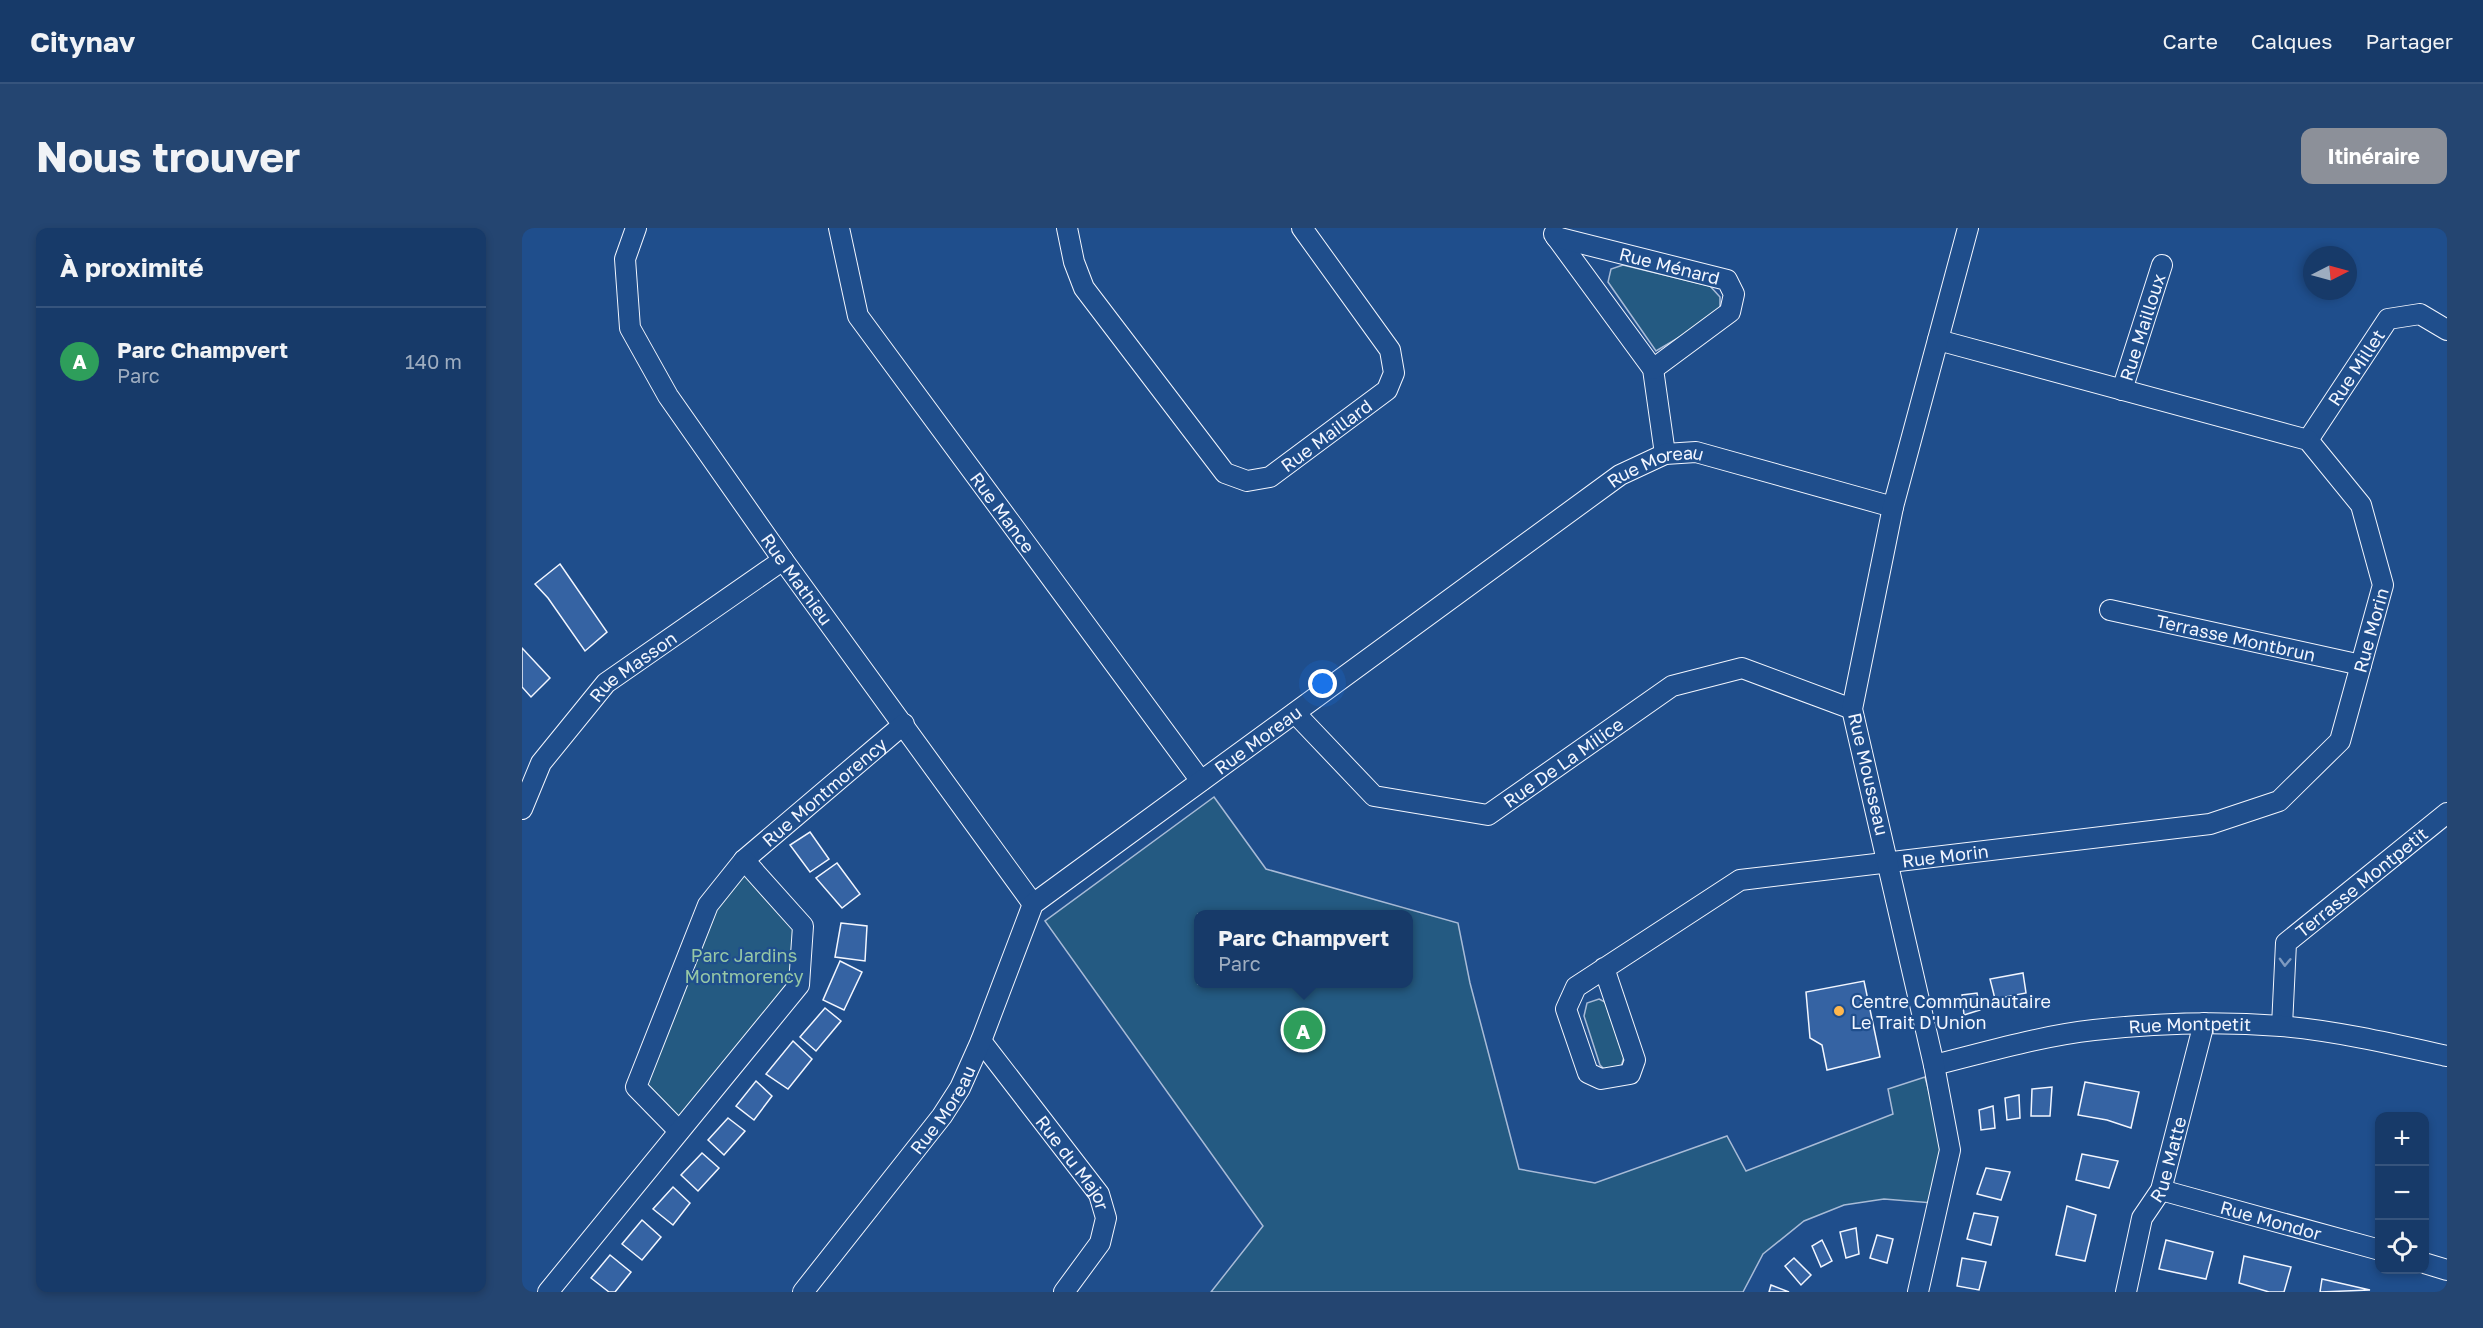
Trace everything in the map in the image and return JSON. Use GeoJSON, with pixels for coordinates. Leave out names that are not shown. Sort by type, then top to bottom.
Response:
{"type":"FeatureCollection","features":[{"type":"Feature","properties":{"kind":"street","name":"Rue Mathieu"},"geometry":{"type":"LineString","coordinates":[[636,228],[625,259],[630,328],[668,396],[783,560],[1033,904]]}},
{"type":"Feature","properties":{"kind":"street","name":"Rue Mance"},"geometry":{"type":"LineString","coordinates":[[839,228],[858,316],[1202,781]]}},
{"type":"Feature","properties":{"kind":"street","name":"Rue Maillard"},"geometry":{"type":"LineString","coordinates":[[1067,228],[1074,262],[1084,288],[1225,473],[1247,481],[1270,477],[1387,390],[1394,373],[1390,350],[1302,228]]}},
{"type":"Feature","properties":{"kind":"street","name":"Rue Mousseau"},"geometry":{"type":"LineString","coordinates":[[1917,1290],[1950,1150],[1934,1065],[1852,709],[1893,507],[1968,228]]}},
{"type":"Feature","properties":{"kind":"street","name":"Rue Ménard"},"geometry":{"type":"LineString","coordinates":[[1553,232],[1727,280],[1734,294],[1730,312],[1653,369]]}},
{"type":"Feature","properties":{"kind":"street","name":"Rue Ménard"},"geometry":{"type":"LineString","coordinates":[[1553,232],[1653,369],[1665,454]]}},
{"type":"Feature","properties":{"kind":"street","name":"Rue Mailloux"},"geometry":{"type":"LineString","coordinates":[[2122,390],[2162,265]]}},
{"type":"Feature","properties":{"kind":"street","name":"Rue Millet"},"geometry":{"type":"LineString","coordinates":[[2308,440],[2388,319],[2420,314],[2447,330]]}},
{"type":"Feature","properties":{"kind":"street"},"geometry":{"type":"LineString","coordinates":[[1938,340],[2308,440]]}},
{"type":"Feature","properties":{"kind":"street","name":"Rue Morin"},"geometry":{"type":"LineString","coordinates":[[1604,968],[1635,1060],[1630,1074],[1601,1079],[1588,1073],[1566,1009],[1576,987],[1604,968],[1740,880],[2210,824],[2279,801],[2340,741],[2384,585],[2361,505],[2308,440]]}},
{"type":"Feature","properties":{"kind":"street","name":"Rue Moreau"},"geometry":{"type":"LineString","coordinates":[[803,1292],[942,1116],[960,1088],[981,1041],[1033,904],[1620,475],[1665,454],[1696,452],[1893,507]]}},
{"type":"Feature","properties":{"kind":"street","name":"Rue Masson"},"geometry":{"type":"LineString","coordinates":[[522,808],[541,762],[606,683],[783,560]]}},
{"type":"Feature","properties":{"kind":"street","name":"Terrasse Montbrun"},"geometry":{"type":"LineString","coordinates":[[2110,610],[2361,665]]}},
{"type":"Feature","properties":{"kind":"street","name":"Rue De La Milice"},"geometry":{"type":"LineString","coordinates":[[1295,712],[1374,796],[1488,815],[1672,686],[1742,668],[1852,709]]}},
{"type":"Feature","properties":{"kind":"street","name":"Rue Montmorency"},"geometry":{"type":"LineString","coordinates":[[679,1131],[636,1087],[708,906],[744,860],[904,724]]}},
{"type":"Feature","properties":{"kind":"street","name":"Terrasse Montpetit"},"geometry":{"type":"LineString","coordinates":[[2282,1026],[2286,943],[2447,813]]}},
{"type":"Feature","properties":{"kind":"street","name":"Rue Montmorency"},"geometry":{"type":"LineString","coordinates":[[548,1292],[799,986],[803,926],[744,860]]}},
{"type":"Feature","properties":{"kind":"street","name":"Rue Montpetit"},"geometry":{"type":"LineString","coordinates":[[1934,1065],[2021,1043],[2094,1030],[2204,1023],[2282,1026],[2375,1041],[2447,1056]]}},
{"type":"Feature","properties":{"kind":"street","name":"Rue Matte"},"geometry":{"type":"LineString","coordinates":[[2126,1292],[2142,1218],[2161,1190],[2204,1023]]}},
{"type":"Feature","properties":{"kind":"street","name":"Rue du Major"},"geometry":{"type":"LineString","coordinates":[[981,1041],[1099,1194],[1106,1218],[1100,1243],[1064,1292]]}},
{"type":"Feature","properties":{"kind":"street","name":"Rue Mondor"},"geometry":{"type":"LineString","coordinates":[[2161,1190],[2375,1249]]}},
{"type":"Feature","properties":{"kind":"street"},"geometry":{"type":"LineString","coordinates":[[2429,1265],[2447,1270]]}},
{"type":"Feature","properties":{"kind":"green space"},"geometry":{"type":"Polygon","coordinates":[[[1623,265],[1710,286],[1720,297],[1720,310],[1717,315],[1656,351],[1608,282],[1611,269],[1623,265]]]}},
{"type":"Feature","properties":{"kind":"green space"},"geometry":{"type":"Polygon","coordinates":[[[1214,797],[1266,869],[1412,910],[1194,910],[1194,988],[1413,988],[1413,910],[1458,923],[1470,983],[1519,1169],[1595,1183],[1727,1136],[1746,1171],[1893,1114],[1888,1089],[1925,1077],[1945,1151],[1933,1203],[1884,1199],[1844,1205],[1804,1221],[1763,1254],[1743,1292],[1211,1292],[1263,1226],[1045,921],[1214,797]]]}},
{"type":"Feature","properties":{"kind":"green space","name":"Parc Jardins Montmorency"},"geometry":{"type":"Polygon","coordinates":[[[744,860],[803,926],[799,985],[679,1131],[636,1087],[708,905],[744,860]]]}},
{"type":"Feature","properties":{"kind":"green space"},"geometry":{"type":"Polygon","coordinates":[[[1599,999],[1605,1002],[1624,1057],[1621,1067],[1605,1070],[1600,1065],[1584,1016],[1587,1003],[1599,999]]]}},
{"type":"Feature","properties":{"kind":"building"},"geometry":{"type":"Polygon","coordinates":[[[560,564],[607,632],[585,651],[548,598],[535,584],[560,564]]]}},
{"type":"Feature","properties":{"kind":"building"},"geometry":{"type":"Polygon","coordinates":[[[522,648],[550,678],[531,697],[522,687],[522,648]]]}},
{"type":"Feature","properties":{"kind":"building"},"geometry":{"type":"Polygon","coordinates":[[[810,832],[829,859],[810,872],[790,845],[810,832]]]}},
{"type":"Feature","properties":{"kind":"building"},"geometry":{"type":"Polygon","coordinates":[[[837,863],[860,894],[842,908],[816,878],[837,863]]]}},
{"type":"Feature","properties":{"kind":"building"},"geometry":{"type":"Polygon","coordinates":[[[841,923],[867,926],[865,961],[835,957],[841,923]]]}},
{"type":"Feature","properties":{"kind":"building"},"geometry":{"type":"Polygon","coordinates":[[[840,961],[862,972],[844,1010],[823,1000],[840,961]]]}},
{"type":"Feature","properties":{"kind":"building"},"geometry":{"type":"Polygon","coordinates":[[[2023,973],[2026,993],[1995,999],[1990,979],[2023,973]]]}},
{"type":"Feature","properties":{"kind":"building","name":"Centre Communautaire Le Trait D'Union"},"geometry":{"type":"Polygon","coordinates":[[[1864,981],[1880,1057],[1827,1070],[1822,1045],[1810,1038],[1806,992],[1864,981]]]}},
{"type":"Feature","properties":{"kind":"building"},"geometry":{"type":"Polygon","coordinates":[[[1977,993],[1980,1010],[1964,1015],[1962,995],[1977,993]]]}},
{"type":"Feature","properties":{"kind":"building"},"geometry":{"type":"Polygon","coordinates":[[[825,1008],[841,1021],[816,1051],[800,1037],[825,1008]]]}},
{"type":"Feature","properties":{"kind":"building"},"geometry":{"type":"Polygon","coordinates":[[[793,1041],[812,1059],[788,1089],[766,1074],[793,1041]]]}},
{"type":"Feature","properties":{"kind":"building"},"geometry":{"type":"Polygon","coordinates":[[[756,1081],[772,1096],[754,1120],[736,1106],[756,1081]]]}},
{"type":"Feature","properties":{"kind":"building"},"geometry":{"type":"Polygon","coordinates":[[[2085,1082],[2139,1092],[2131,1128],[2107,1120],[2078,1115],[2085,1082]]]}},
{"type":"Feature","properties":{"kind":"building"},"geometry":{"type":"Polygon","coordinates":[[[2052,1087],[2050,1116],[2031,1116],[2032,1089],[2052,1087]]]}},
{"type":"Feature","properties":{"kind":"building"},"geometry":{"type":"Polygon","coordinates":[[[2019,1095],[2020,1118],[2007,1120],[2005,1098],[2019,1095]]]}},
{"type":"Feature","properties":{"kind":"building"},"geometry":{"type":"Polygon","coordinates":[[[1993,1106],[1995,1128],[1981,1130],[1979,1110],[1993,1106]]]}},
{"type":"Feature","properties":{"kind":"building"},"geometry":{"type":"Polygon","coordinates":[[[728,1118],[745,1131],[724,1155],[708,1140],[728,1118]]]}},
{"type":"Feature","properties":{"kind":"building"},"geometry":{"type":"Polygon","coordinates":[[[702,1153],[719,1168],[698,1191],[681,1175],[702,1153]]]}},
{"type":"Feature","properties":{"kind":"building"},"geometry":{"type":"Polygon","coordinates":[[[2082,1154],[2118,1161],[2109,1188],[2076,1180],[2082,1154]]]}},
{"type":"Feature","properties":{"kind":"building"},"geometry":{"type":"Polygon","coordinates":[[[1986,1168],[2010,1172],[2001,1200],[1977,1194],[1986,1168]]]}},
{"type":"Feature","properties":{"kind":"building"},"geometry":{"type":"Polygon","coordinates":[[[673,1187],[690,1203],[673,1225],[653,1209],[673,1187]]]}},
{"type":"Feature","properties":{"kind":"building"},"geometry":{"type":"Polygon","coordinates":[[[2067,1206],[2096,1215],[2085,1261],[2056,1255],[2067,1206]]]}},
{"type":"Feature","properties":{"kind":"building"},"geometry":{"type":"Polygon","coordinates":[[[1974,1213],[1998,1217],[1991,1245],[1967,1239],[1974,1213]]]}},
{"type":"Feature","properties":{"kind":"building"},"geometry":{"type":"Polygon","coordinates":[[[642,1220],[661,1237],[642,1260],[622,1244],[642,1220]]]}},
{"type":"Feature","properties":{"kind":"building"},"geometry":{"type":"Polygon","coordinates":[[[1856,1228],[1859,1254],[1846,1258],[1840,1232],[1856,1228]]]}},
{"type":"Feature","properties":{"kind":"building"},"geometry":{"type":"Polygon","coordinates":[[[1877,1235],[1893,1239],[1887,1263],[1870,1258],[1877,1235]]]}},
{"type":"Feature","properties":{"kind":"building"},"geometry":{"type":"Polygon","coordinates":[[[1822,1240],[1832,1261],[1821,1267],[1812,1246],[1822,1240]]]}},
{"type":"Feature","properties":{"kind":"building"},"geometry":{"type":"Polygon","coordinates":[[[2166,1240],[2213,1252],[2206,1279],[2159,1269],[2166,1240]]]}},
{"type":"Feature","properties":{"kind":"building"},"geometry":{"type":"Polygon","coordinates":[[[610,1255],[631,1272],[615,1292],[609,1292],[591,1278],[610,1255]]]}},
{"type":"Feature","properties":{"kind":"building"},"geometry":{"type":"Polygon","coordinates":[[[2244,1256],[2291,1267],[2284,1292],[2269,1292],[2239,1283],[2244,1256]]]}},
{"type":"Feature","properties":{"kind":"building"},"geometry":{"type":"Polygon","coordinates":[[[1794,1258],[1811,1275],[1801,1285],[1785,1266],[1794,1258]]]}},
{"type":"Feature","properties":{"kind":"building"},"geometry":{"type":"Polygon","coordinates":[[[1962,1258],[1986,1262],[1979,1290],[1957,1286],[1962,1258]]]}},
{"type":"Feature","properties":{"kind":"building"},"geometry":{"type":"Polygon","coordinates":[[[2322,1279],[2370,1290],[2320,1292],[2322,1279]]]}},
{"type":"Feature","properties":{"kind":"building"},"geometry":{"type":"Polygon","coordinates":[[[1771,1285],[1789,1292],[1769,1292],[1771,1285]]]}},
{"type":"Feature","properties":{"kind":"place","name":"Centre Communautaire Le Trait D'Union"},"geometry":{"type":"Point","coordinates":[1839,1011]}},
{"type":"Feature","properties":{"kind":"place","name":"Parc Champvert"},"geometry":{"type":"Point","coordinates":[1303,1030]}}]}
